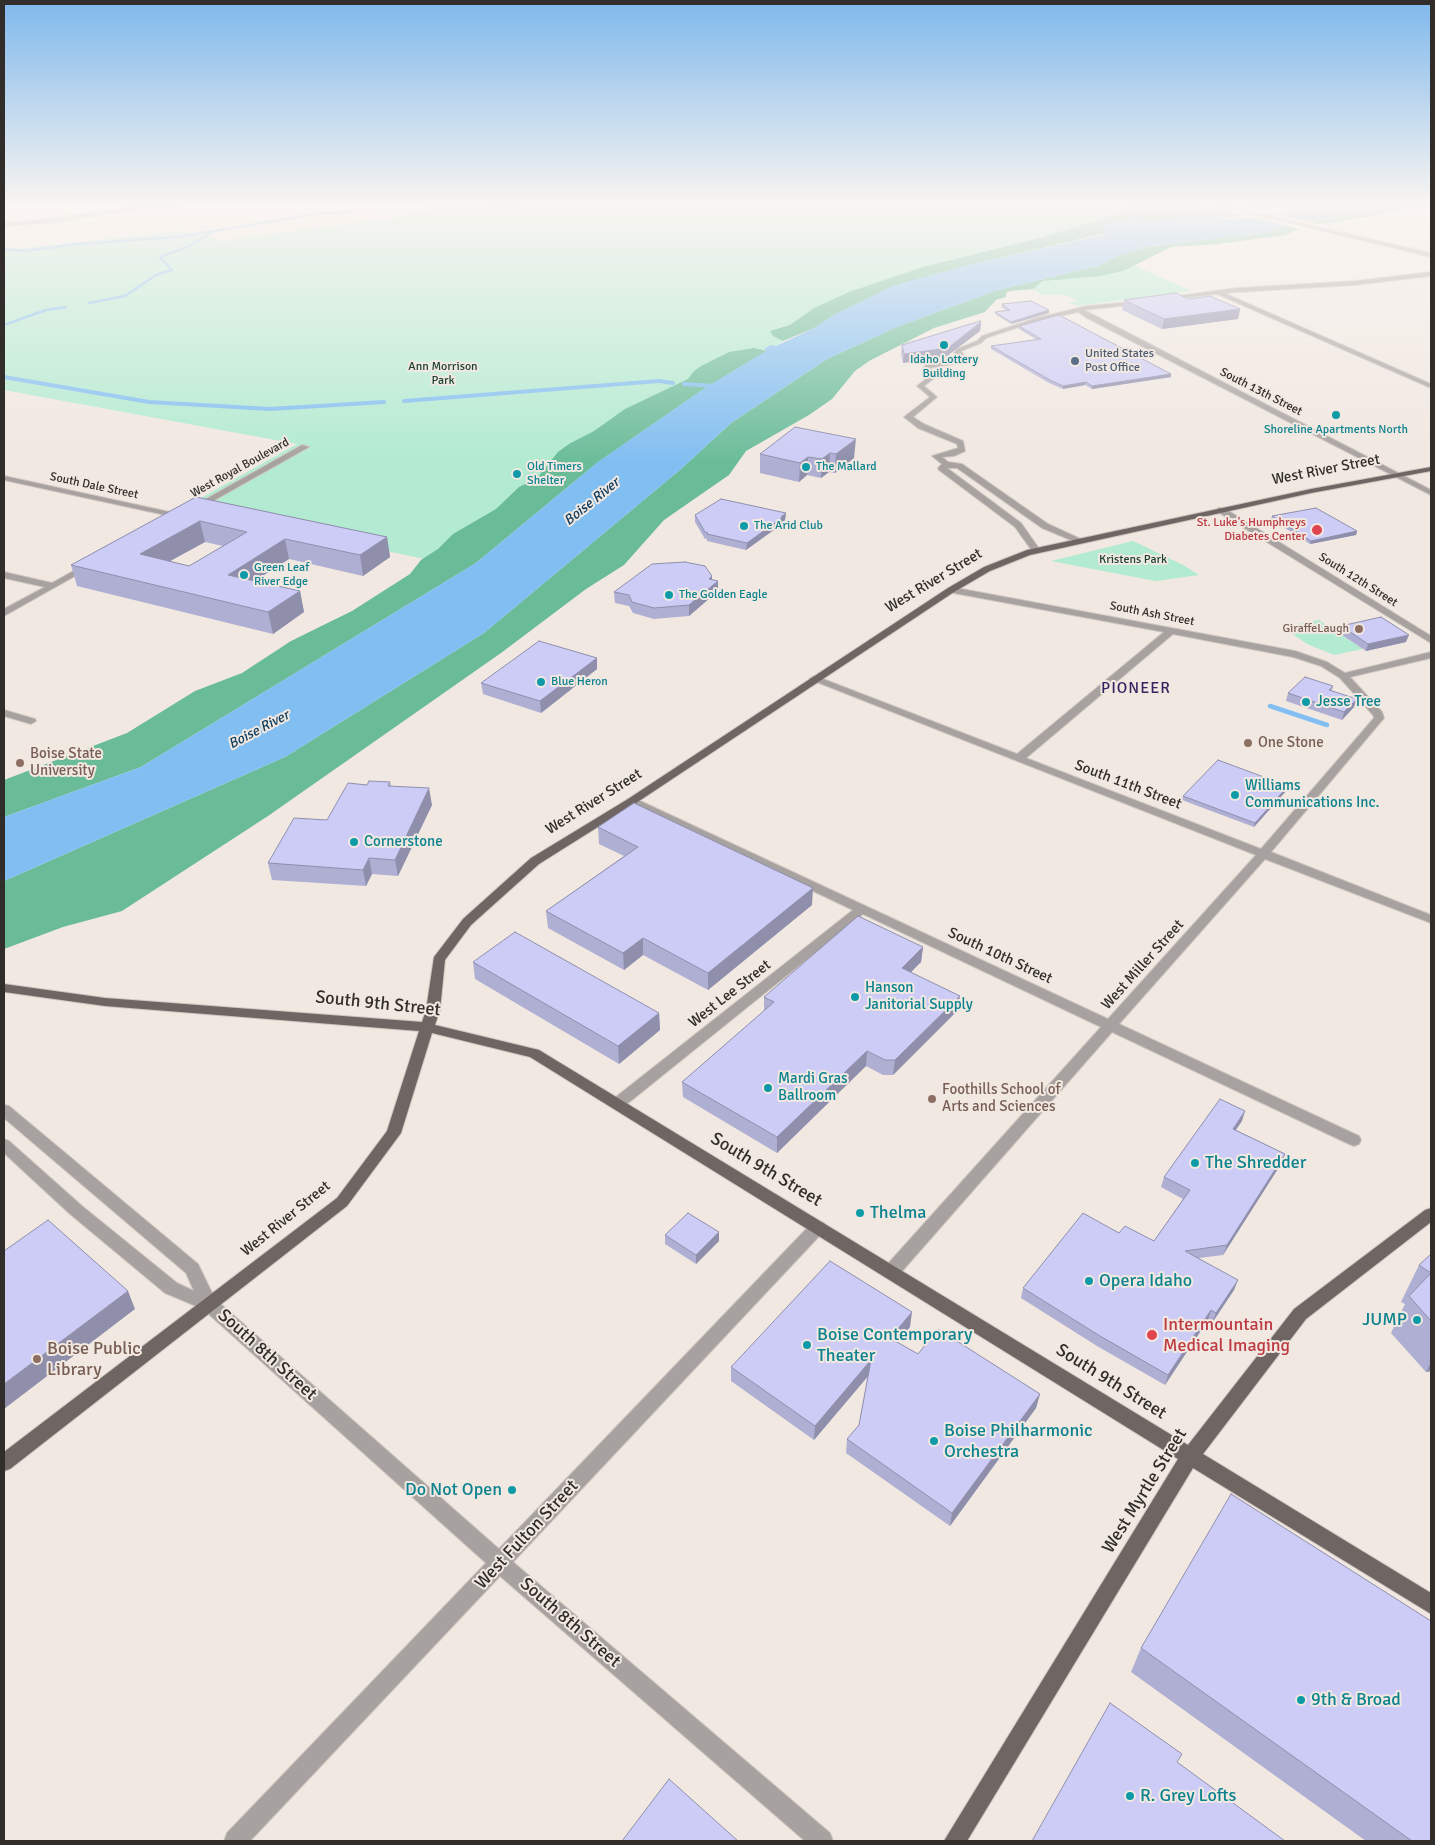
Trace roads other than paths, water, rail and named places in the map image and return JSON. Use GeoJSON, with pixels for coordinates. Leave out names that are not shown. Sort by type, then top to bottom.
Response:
{"type":"FeatureCollection","features":[{"type":"Feature","properties":{"kind":"main road","name":"West River Street"},"geometry":{"type":"LineString","coordinates":[[4,1463],[342,1202],[394,1132],[433,1010],[439,960],[467,922],[536,861],[951,590],[987,569],[1036,550],[1221,510],[1431,469]]}},
{"type":"Feature","properties":{"kind":"main road","name":"South 9th Street"},"geometry":{"type":"LineString","coordinates":[[4,988],[105,1002],[426,1027],[534,1053],[1431,1604]]}},
{"type":"Feature","properties":{"kind":"main road","name":"West Myrtle Street"},"geometry":{"type":"LineString","coordinates":[[955,1841],[1190,1456],[1300,1314],[1431,1214]]}},
{"type":"Feature","properties":{"kind":"street"},"geometry":{"type":"LineString","coordinates":[[1160,299],[1231,291]]}},
{"type":"Feature","properties":{"kind":"street"},"geometry":{"type":"LineString","coordinates":[[1217,292],[1431,386]]}},
{"type":"Feature","properties":{"kind":"street"},"geometry":{"type":"LineString","coordinates":[[1081,541],[1045,526],[959,466],[946,464],[936,456],[951,454],[962,449],[960,443],[921,426],[908,417],[934,397],[920,386],[934,375],[926,369],[927,366],[966,361],[957,354],[958,350],[979,342],[984,337],[1038,319],[1081,311],[1087,308],[1151,300]]}},
{"type":"Feature","properties":{"kind":"street","name":"South 13th Street"},"geometry":{"type":"LineString","coordinates":[[1081,311],[1089,318],[1431,493]]}},
{"type":"Feature","properties":{"kind":"street","name":"West Royal Boulevard"},"geometry":{"type":"LineString","coordinates":[[165,524],[305,447]]}},
{"type":"Feature","properties":{"kind":"street"},"geometry":{"type":"LineString","coordinates":[[946,464],[942,468],[1018,525],[1036,550]]}},
{"type":"Feature","properties":{"kind":"street","name":"South Dale Street"},"geometry":{"type":"LineString","coordinates":[[4,478],[179,516]]}},
{"type":"Feature","properties":{"kind":"street","name":"South 12th Street"},"geometry":{"type":"LineString","coordinates":[[1221,510],[1431,640]]}},
{"type":"Feature","properties":{"kind":"street"},"geometry":{"type":"LineString","coordinates":[[4,613],[97,561]]}},
{"type":"Feature","properties":{"kind":"street"},"geometry":{"type":"LineString","coordinates":[[4,575],[52,586]]}},
{"type":"Feature","properties":{"kind":"street","name":"South Ash Street"},"geometry":{"type":"LineString","coordinates":[[951,590],[1295,654],[1324,664],[1343,676]]}},
{"type":"Feature","properties":{"kind":"street"},"geometry":{"type":"LineString","coordinates":[[1018,759],[1171,631]]}},
{"type":"Feature","properties":{"kind":"street"},"geometry":{"type":"LineString","coordinates":[[1343,676],[1431,656]]}},
{"type":"Feature","properties":{"kind":"street","name":"West Miller Street"},"geometry":{"type":"LineString","coordinates":[[891,1272],[1263,854],[1378,718],[1378,714],[1343,676]]}},
{"type":"Feature","properties":{"kind":"street","name":"South 11th Street"},"geometry":{"type":"LineString","coordinates":[[814,679],[1431,919]]}},
{"type":"Feature","properties":{"kind":"street"},"geometry":{"type":"LineString","coordinates":[[4,713],[31,721]]}},
{"type":"Feature","properties":{"kind":"street","name":"South 10th Street"},"geometry":{"type":"LineString","coordinates":[[632,800],[1354,1140]]}},
{"type":"Feature","properties":{"kind":"street","name":"West Lee Street"},"geometry":{"type":"LineString","coordinates":[[617,1104],[862,909]]}},
{"type":"Feature","properties":{"kind":"street","name":"South 8th Street"},"geometry":{"type":"LineString","coordinates":[[4,1110],[192,1269],[209,1304]]}},
{"type":"Feature","properties":{"kind":"street","name":"South 8th Street"},"geometry":{"type":"LineString","coordinates":[[4,1145],[76,1210],[171,1288],[209,1304],[500,1563],[822,1841]]}},
{"type":"Feature","properties":{"kind":"street","name":"West Fulton Street"},"geometry":{"type":"LineString","coordinates":[[235,1841],[818,1227]]}},
{"type":"Feature","properties":{"kind":"water","name":"Boise River"},"geometry":{"type":"Polygon","coordinates":[[[883,291],[994,291],[897,327],[827,359],[731,423],[681,469],[484,633],[285,757],[4,881],[4,817],[141,767],[476,563],[598,462],[705,388],[766,351],[764,349],[770,345],[776,346],[814,328],[834,315],[883,291]]]}},
{"type":"Feature","properties":{"kind":"waterway"},"geometry":{"type":"LineString","coordinates":[[89,303],[125,296],[132,291]]}},
{"type":"Feature","properties":{"kind":"waterway"},"geometry":{"type":"LineString","coordinates":[[4,325],[46,310],[66,307]]}},
{"type":"Feature","properties":{"kind":"waterway"},"geometry":{"type":"LineString","coordinates":[[4,377],[149,402],[270,409],[384,402]]}},
{"type":"Feature","properties":{"kind":"waterway"},"geometry":{"type":"LineString","coordinates":[[404,401],[659,381],[673,383]]}},
{"type":"Feature","properties":{"kind":"waterway"},"geometry":{"type":"LineString","coordinates":[[684,384],[715,386]]}},
{"type":"Feature","properties":{"kind":"waterway"},"geometry":{"type":"LineString","coordinates":[[1270,706],[1327,725]]}},
{"type":"Feature","properties":{"kind":"place","name":"Idaho Lottery Building"},"geometry":{"type":"Point","coordinates":[944,345]}},
{"type":"Feature","properties":{"kind":"place","name":"United States Post Office"},"geometry":{"type":"Point","coordinates":[1075,361]}},
{"type":"Feature","properties":{"kind":"place","name":"Shoreline Apartments North"},"geometry":{"type":"Point","coordinates":[1336,415]}},
{"type":"Feature","properties":{"kind":"place","name":"The Mallard"},"geometry":{"type":"Point","coordinates":[806,467]}},
{"type":"Feature","properties":{"kind":"place","name":"Old Timers Shelter"},"geometry":{"type":"Point","coordinates":[517,474]}},
{"type":"Feature","properties":{"kind":"place","name":"The Arid Club"},"geometry":{"type":"Point","coordinates":[744,526]}},
{"type":"Feature","properties":{"kind":"place","name":"St. Luke's Humphreys Diabetes Center"},"geometry":{"type":"Point","coordinates":[1317,530]}},
{"type":"Feature","properties":{"kind":"place","name":"Green Leaf River Edge"},"geometry":{"type":"Point","coordinates":[244,575]}},
{"type":"Feature","properties":{"kind":"place","name":"The Golden Eagle"},"geometry":{"type":"Point","coordinates":[669,595]}},
{"type":"Feature","properties":{"kind":"place","name":"GiraffeLaugh"},"geometry":{"type":"Point","coordinates":[1359,629]}},
{"type":"Feature","properties":{"kind":"place","name":"Blue Heron"},"geometry":{"type":"Point","coordinates":[541,682]}},
{"type":"Feature","properties":{"kind":"place","name":"Jesse Tree"},"geometry":{"type":"Point","coordinates":[1306,702]}},
{"type":"Feature","properties":{"kind":"place","name":"One Stone"},"geometry":{"type":"Point","coordinates":[1248,743]}},
{"type":"Feature","properties":{"kind":"place","name":"Boise State University"},"geometry":{"type":"Point","coordinates":[20,763]}},
{"type":"Feature","properties":{"kind":"place","name":"Williams Communications Inc."},"geometry":{"type":"Point","coordinates":[1235,795]}},
{"type":"Feature","properties":{"kind":"place","name":"Cornerstone"},"geometry":{"type":"Point","coordinates":[354,842]}},
{"type":"Feature","properties":{"kind":"place","name":"Hanson Janitorial Supply"},"geometry":{"type":"Point","coordinates":[855,997]}},
{"type":"Feature","properties":{"kind":"place","name":"Mardi Gras Ballroom"},"geometry":{"type":"Point","coordinates":[768,1088]}},
{"type":"Feature","properties":{"kind":"place","name":"Foothills School of Arts and Sciences"},"geometry":{"type":"Point","coordinates":[932,1099]}},
{"type":"Feature","properties":{"kind":"place","name":"The Shredder"},"geometry":{"type":"Point","coordinates":[1195,1163]}},
{"type":"Feature","properties":{"kind":"place","name":"Thelma"},"geometry":{"type":"Point","coordinates":[860,1213]}},
{"type":"Feature","properties":{"kind":"place","name":"Opera Idaho"},"geometry":{"type":"Point","coordinates":[1089,1281]}},
{"type":"Feature","properties":{"kind":"place","name":"JUMP"},"geometry":{"type":"Point","coordinates":[1417,1320]}},
{"type":"Feature","properties":{"kind":"place","name":"Intermountain Medical Imaging"},"geometry":{"type":"Point","coordinates":[1152,1335]}},
{"type":"Feature","properties":{"kind":"place","name":"Boise Contemporary Theater"},"geometry":{"type":"Point","coordinates":[807,1345]}},
{"type":"Feature","properties":{"kind":"place","name":"Boise Public Library"},"geometry":{"type":"Point","coordinates":[37,1359]}},
{"type":"Feature","properties":{"kind":"place","name":"Boise Philharmonic Orchestra"},"geometry":{"type":"Point","coordinates":[934,1441]}},
{"type":"Feature","properties":{"kind":"place","name":"Do Not Open"},"geometry":{"type":"Point","coordinates":[512,1490]}},
{"type":"Feature","properties":{"kind":"place","name":"9th & Broad"},"geometry":{"type":"Point","coordinates":[1301,1700]}},
{"type":"Feature","properties":{"kind":"place","name":"R. Grey Lofts"},"geometry":{"type":"Point","coordinates":[1130,1796]}},
{"type":"Feature","properties":{"kind":"district","name":"PIONEER"},"geometry":{"type":"Point","coordinates":[1136,689]}},
{"type":"Feature","properties":{"kind":"park label","name":"Ann Morrison Park"},"geometry":{"type":"Point","coordinates":[443,374]}},
{"type":"Feature","properties":{"kind":"park label","name":"Kristens Park"},"geometry":{"type":"Point","coordinates":[1133,560]}}]}
